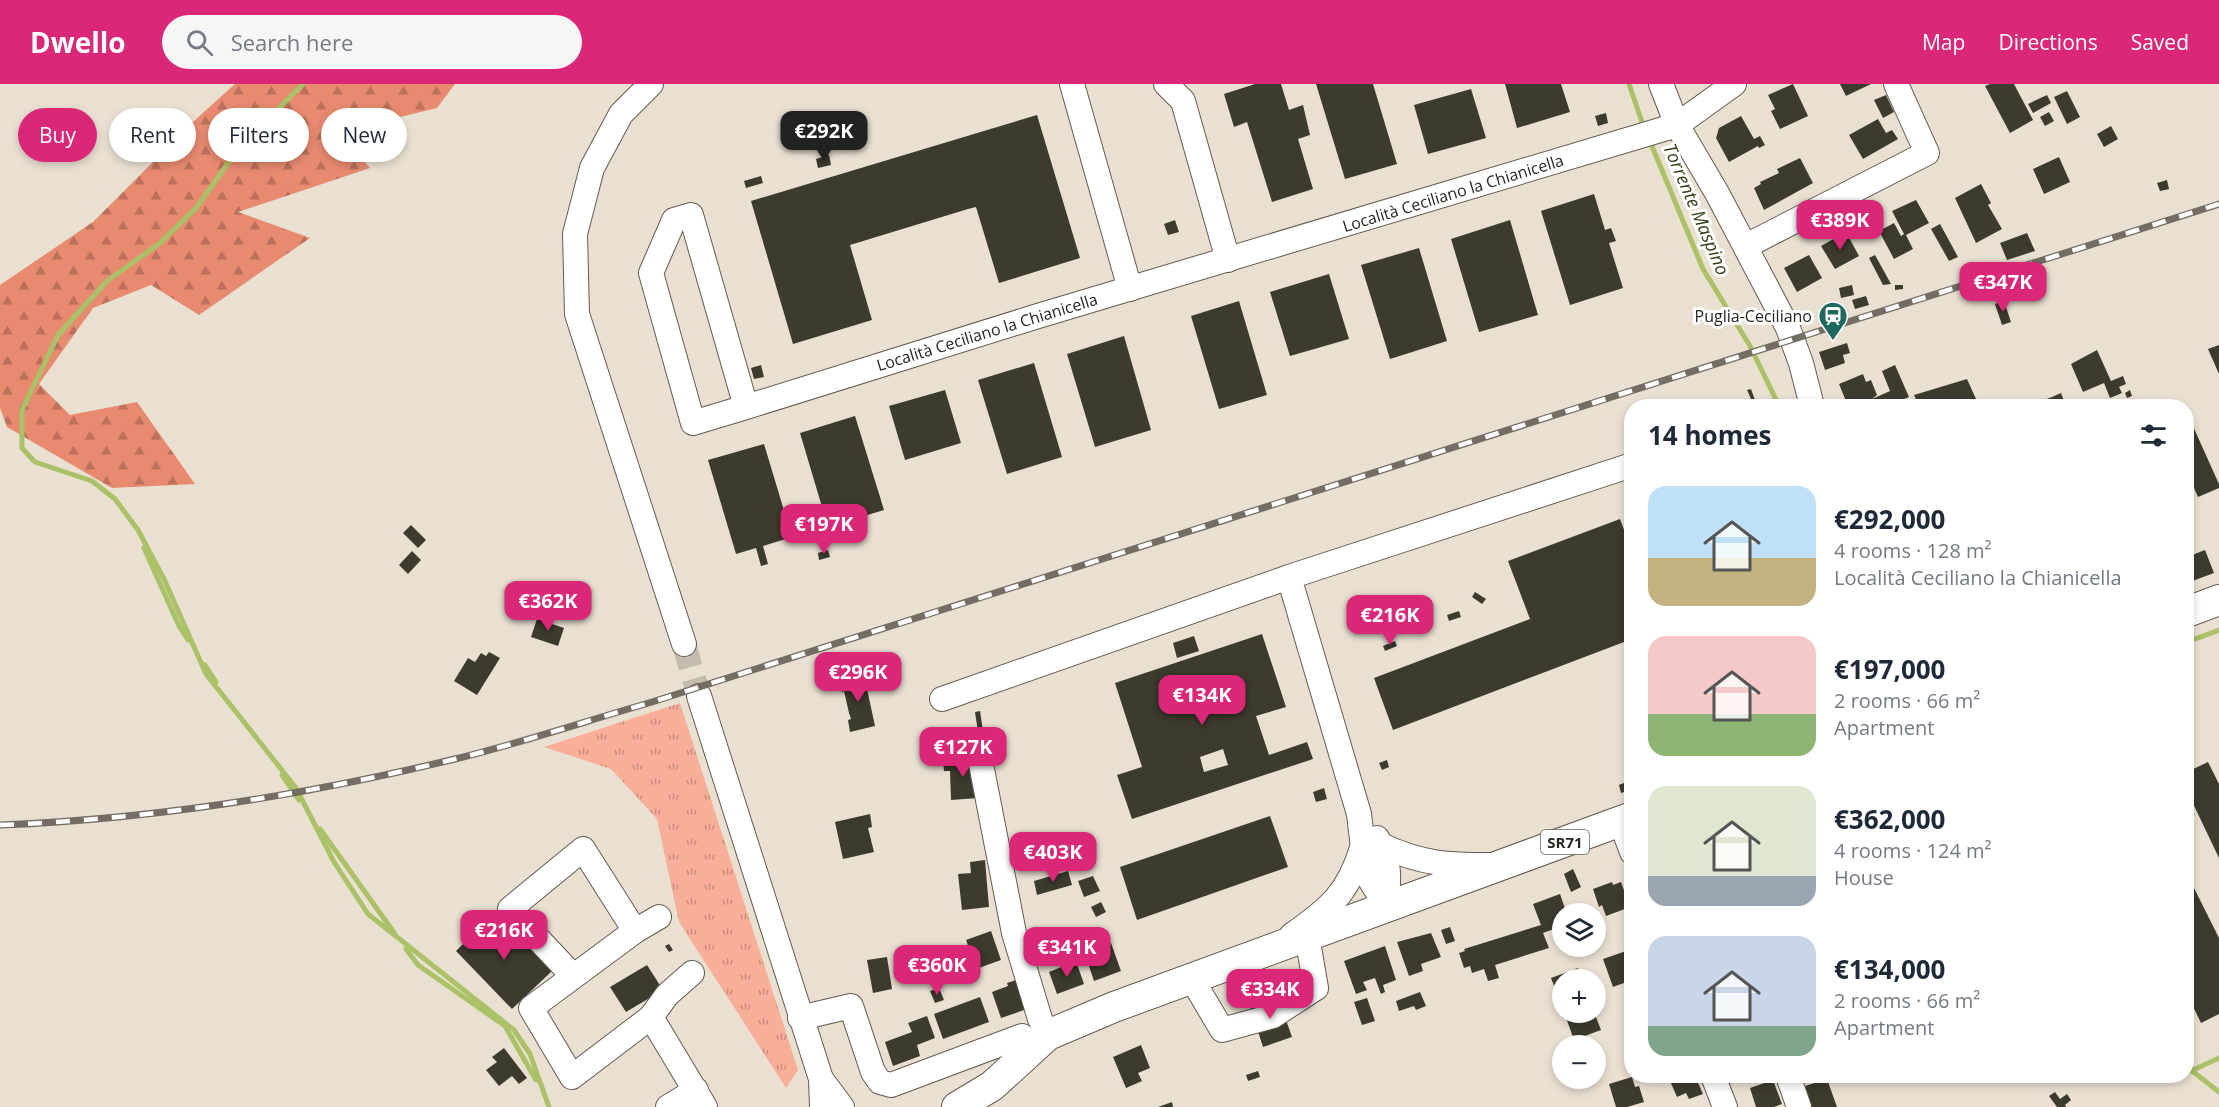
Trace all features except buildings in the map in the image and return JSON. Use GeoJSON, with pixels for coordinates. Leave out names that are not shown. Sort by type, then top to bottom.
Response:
{"type":"FeatureCollection","features":[{"type":"Feature","properties":{"kind":"main road"},"geometry":{"type":"LineString","coordinates":[[2194,609],[2219,600]]}},
{"type":"Feature","properties":{"kind":"main road","name":"SR71"},"geometry":{"type":"LineString","coordinates":[[957,1107],[984,1096],[1035,1036],[1624,820]]}},
{"type":"Feature","properties":{"kind":"street"},"geometry":{"type":"LineString","coordinates":[[651,84],[621,114],[592,168],[575,234],[577,314],[684,644]]}},
{"type":"Feature","properties":{"kind":"street"},"geometry":{"type":"LineString","coordinates":[[1072,84],[1130,289]]}},
{"type":"Feature","properties":{"kind":"street"},"geometry":{"type":"LineString","coordinates":[[1166,84],[1183,101],[1228,260]]}},
{"type":"Feature","properties":{"kind":"street"},"geometry":{"type":"LineString","coordinates":[[1661,84],[1677,125],[1746,246],[1790,333],[1810,399]]}},
{"type":"Feature","properties":{"kind":"street","name":"Località Ceciliano la Chianicella"},"geometry":{"type":"LineString","coordinates":[[746,407],[691,215],[674,220],[651,273],[693,423],[746,407],[1130,289],[1677,125],[1734,84]]}},
{"type":"Feature","properties":{"kind":"street"},"geometry":{"type":"LineString","coordinates":[[1746,246],[1927,153],[1896,84]]}},
{"type":"Feature","properties":{"kind":"street"},"geometry":{"type":"LineString","coordinates":[[942,699],[1289,577],[1624,468]]}},
{"type":"Feature","properties":{"kind":"street"},"geometry":{"type":"LineString","coordinates":[[1289,577],[1359,814],[1373,846],[1366,873],[1386,906]]}},
{"type":"Feature","properties":{"kind":"street"},"geometry":{"type":"LineString","coordinates":[[699,696],[820,1079],[822,1107]]}},
{"type":"Feature","properties":{"kind":"street"},"geometry":{"type":"LineString","coordinates":[[800,1018],[851,1006],[873,1072],[880,1082],[891,1085],[1035,1036],[1040,1019],[1014,933],[980,759]]}},
{"type":"Feature","properties":{"kind":"street"},"geometry":{"type":"LineString","coordinates":[[1373,846],[1410,858],[1442,864],[1498,866]]}},
{"type":"Feature","properties":{"kind":"street"},"geometry":{"type":"LineString","coordinates":[[1270,950],[1311,922],[1339,896],[1373,846]]}},
{"type":"Feature","properties":{"kind":"street"},"geometry":{"type":"LineString","coordinates":[[573,976],[510,909],[583,849],[635,931]]}},
{"type":"Feature","properties":{"kind":"street"},"geometry":{"type":"LineString","coordinates":[[659,917],[635,931],[531,1008],[572,1077],[651,1017],[667,995],[692,973]]}},
{"type":"Feature","properties":{"kind":"street"},"geometry":{"type":"LineString","coordinates":[[1192,979],[1222,1030],[1273,1016],[1316,988],[1307,936]]}},
{"type":"Feature","properties":{"kind":"street"},"geometry":{"type":"LineString","coordinates":[[651,1017],[701,1099],[668,1107]]}},
{"type":"Feature","properties":{"kind":"street"},"geometry":{"type":"LineString","coordinates":[[981,1053],[984,1096]]}},
{"type":"Feature","properties":{"kind":"street"},"geometry":{"type":"LineString","coordinates":[[820,1079],[842,1107]]}},
{"type":"Feature","properties":{"kind":"street"},"geometry":{"type":"LineString","coordinates":[[1716,1083],[1725,1107]]}},
{"type":"Feature","properties":{"kind":"street"},"geometry":{"type":"LineString","coordinates":[[1790,1083],[1799,1107]]}},
{"type":"Feature","properties":{"kind":"green space"},"geometry":{"type":"Polygon","coordinates":[[[235,84],[455,84],[437,108],[407,115],[407,108],[321,108],[321,162],[365,162],[370,168],[238,212],[310,238],[199,315],[151,285],[93,308],[39,384],[70,415],[137,402],[195,484],[112,488],[7,427],[0,408],[0,285],[93,222],[153,162],[196,162],[196,119],[208,108],[208,162],[309,162],[309,108],[208,108],[235,84]]]}},
{"type":"Feature","properties":{"kind":"green space"},"geometry":{"type":"Polygon","coordinates":[[[680,703],[798,1070],[786,1088],[679,922],[657,819],[611,769],[544,747],[680,703]]]}},
{"type":"Feature","properties":{"kind":"waterway"},"geometry":{"type":"LineString","coordinates":[[303,84],[239,148],[196,208],[160,243],[107,281],[58,335],[22,410],[22,448],[35,462],[92,481],[115,499],[138,530],[164,579],[206,674],[296,788],[334,862],[368,914],[514,1030],[530,1054],[549,1107]]}},
{"type":"Feature","properties":{"kind":"waterway","name":"Torrente Maspino"},"geometry":{"type":"LineString","coordinates":[[1629,84],[1644,128]]}},
{"type":"Feature","properties":{"kind":"waterway","name":"Torrente Maspino"},"geometry":{"type":"LineString","coordinates":[[1649,139],[1703,269],[1750,346],[1776,399]]}},
{"type":"Feature","properties":{"kind":"waterway"},"geometry":{"type":"LineString","coordinates":[[144,548],[179,626],[188,640]]}},
{"type":"Feature","properties":{"kind":"waterway"},"geometry":{"type":"LineString","coordinates":[[2194,639],[2219,630]]}},
{"type":"Feature","properties":{"kind":"waterway"},"geometry":{"type":"LineString","coordinates":[[205,665],[216,682]]}},
{"type":"Feature","properties":{"kind":"waterway"},"geometry":{"type":"LineString","coordinates":[[282,775],[299,800]]}},
{"type":"Feature","properties":{"kind":"waterway"},"geometry":{"type":"LineString","coordinates":[[320,829],[395,934]]}},
{"type":"Feature","properties":{"kind":"waterway"},"geometry":{"type":"LineString","coordinates":[[406,949],[418,965],[505,1026],[536,1080]]}},
{"type":"Feature","properties":{"kind":"waterway"},"geometry":{"type":"LineString","coordinates":[[2194,1070],[2219,1058]]}},
{"type":"Feature","properties":{"kind":"waterway","name":"Torrente Maspino"},"geometry":{"type":"LineString","coordinates":[[2194,1072],[2219,1092]]}},
{"type":"Feature","properties":{"kind":"tunnel"},"geometry":{"type":"LineString","coordinates":[[684,644],[699,696]]}},
{"type":"Feature","properties":{"kind":"railway"},"geometry":{"type":"LineString","coordinates":[[0,825],[115,817],[229,803],[343,784],[504,746],[652,702],[2219,204]]}},
{"type":"Feature","properties":{"kind":"place","name":"Puglia-Ceciliano"},"geometry":{"type":"Point","coordinates":[1833,342]}}]}
